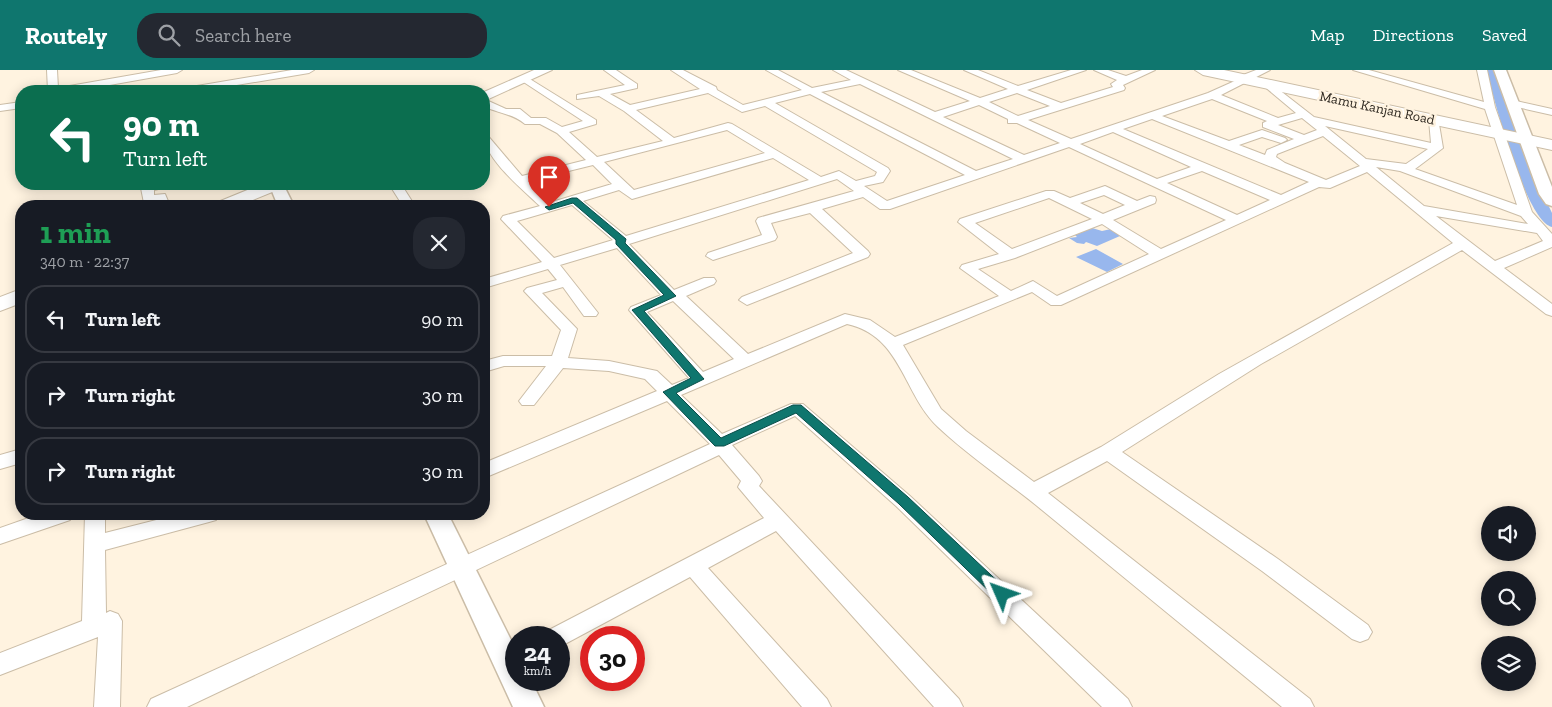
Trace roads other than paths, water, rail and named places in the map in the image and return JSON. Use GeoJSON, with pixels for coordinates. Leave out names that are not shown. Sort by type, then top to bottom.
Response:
{"type":"FeatureCollection","features":[{"type":"Feature","properties":{"kind":"main road"},"geometry":{"type":"LineString","coordinates":[[490,94],[526,75],[545,70]]}},
{"type":"Feature","properties":{"kind":"main road","name":"Mamu Kanjan Road"},"geometry":{"type":"LineString","coordinates":[[1203,70],[1243,79],[1267,77],[1434,120],[1552,145]]}},
{"type":"Feature","properties":{"kind":"main road"},"geometry":{"type":"LineString","coordinates":[[238,200],[262,190]]}},
{"type":"Feature","properties":{"kind":"main road"},"geometry":{"type":"LineString","coordinates":[[0,305],[15,298]]}},
{"type":"Feature","properties":{"kind":"street"},"geometry":{"type":"LineString","coordinates":[[52,70],[53,85]]}},
{"type":"Feature","properties":{"kind":"street"},"geometry":{"type":"LineString","coordinates":[[114,85],[177,70]]}},
{"type":"Feature","properties":{"kind":"street"},"geometry":{"type":"LineString","coordinates":[[220,85],[309,70]]}},
{"type":"Feature","properties":{"kind":"street"},"geometry":{"type":"LineString","coordinates":[[581,97],[633,86],[610,70]]}},
{"type":"Feature","properties":{"kind":"street"},"geometry":{"type":"LineString","coordinates":[[676,70],[712,89],[742,109],[811,91],[861,81]]}},
{"type":"Feature","properties":{"kind":"street"},"geometry":{"type":"LineString","coordinates":[[771,70],[973,174]]}},
{"type":"Feature","properties":{"kind":"street"},"geometry":{"type":"LineString","coordinates":[[838,70],[1021,158]]}},
{"type":"Feature","properties":{"kind":"street"},"geometry":{"type":"LineString","coordinates":[[903,70],[978,101],[1013,121],[1069,142],[1237,220]]}},
{"type":"Feature","properties":{"kind":"street"},"geometry":{"type":"LineString","coordinates":[[969,70],[1060,106]]}},
{"type":"Feature","properties":{"kind":"street"},"geometry":{"type":"LineString","coordinates":[[934,116],[1015,89],[1081,70]]}},
{"type":"Feature","properties":{"kind":"street"},"geometry":{"type":"LineString","coordinates":[[1099,70],[1126,80]]}},
{"type":"Feature","properties":{"kind":"street"},"geometry":{"type":"LineString","coordinates":[[1013,121],[1120,88],[1116,84],[1150,70]]}},
{"type":"Feature","properties":{"kind":"street"},"geometry":{"type":"LineString","coordinates":[[1482,70],[1490,108],[1526,213],[1552,242],[1494,267]]}},
{"type":"Feature","properties":{"kind":"street"},"geometry":{"type":"LineString","coordinates":[[1500,70],[1523,139],[1547,194],[1552,201]]}},
{"type":"Feature","properties":{"kind":"street"},"geometry":{"type":"LineString","coordinates":[[1364,71],[1490,108]]}},
{"type":"Feature","properties":{"kind":"street"},"geometry":{"type":"LineString","coordinates":[[526,75],[592,122],[561,131]]}},
{"type":"Feature","properties":{"kind":"street"},"geometry":{"type":"LineString","coordinates":[[1267,77],[1307,117],[1365,165],[1463,244],[1552,311]]}},
{"type":"Feature","properties":{"kind":"street"},"geometry":{"type":"LineString","coordinates":[[490,282],[839,175],[884,206],[973,174],[1212,95],[1243,79]]}},
{"type":"Feature","properties":{"kind":"street"},"geometry":{"type":"LineString","coordinates":[[628,109],[712,89]]}},
{"type":"Feature","properties":{"kind":"street"},"geometry":{"type":"LineString","coordinates":[[601,93],[628,109],[672,142]]}},
{"type":"Feature","properties":{"kind":"street"},"geometry":{"type":"LineString","coordinates":[[1212,95],[1278,122]]}},
{"type":"Feature","properties":{"kind":"street"},"geometry":{"type":"LineString","coordinates":[[713,256],[770,237],[763,221],[813,208],[879,179],[884,171],[841,144],[765,102]]}},
{"type":"Feature","properties":{"kind":"street"},"geometry":{"type":"LineString","coordinates":[[1512,103],[1552,112]]}},
{"type":"Feature","properties":{"kind":"street"},"geometry":{"type":"LineString","coordinates":[[490,105],[504,112],[516,111],[529,122],[542,120],[561,131],[632,195],[776,154]]}},
{"type":"Feature","properties":{"kind":"street"},"geometry":{"type":"LineString","coordinates":[[0,108],[15,106]]}},
{"type":"Feature","properties":{"kind":"street"},"geometry":{"type":"LineString","coordinates":[[1151,115],[1326,185],[1365,165],[1408,168],[1437,148]]}},
{"type":"Feature","properties":{"kind":"street"},"geometry":{"type":"LineString","coordinates":[[1304,139],[1267,125],[1307,117],[1437,148]]}},
{"type":"Feature","properties":{"kind":"street"},"geometry":{"type":"LineString","coordinates":[[1434,120],[1437,148]]}},
{"type":"Feature","properties":{"kind":"street"},"geometry":{"type":"LineString","coordinates":[[519,180],[728,126],[819,181]]}},
{"type":"Feature","properties":{"kind":"street"},"geometry":{"type":"LineString","coordinates":[[1112,128],[1280,199]]}},
{"type":"Feature","properties":{"kind":"street"},"geometry":{"type":"LineString","coordinates":[[1281,166],[1270,158],[1271,152],[1325,131]]}},
{"type":"Feature","properties":{"kind":"street"},"geometry":{"type":"LineString","coordinates":[[1230,145],[1262,133],[1291,144]]}},
{"type":"Feature","properties":{"kind":"street"},"geometry":{"type":"LineString","coordinates":[[490,145],[519,180],[549,207]]}},
{"type":"Feature","properties":{"kind":"street"},"geometry":{"type":"LineString","coordinates":[[1156,183],[1202,167]]}},
{"type":"Feature","properties":{"kind":"street"},"geometry":{"type":"LineString","coordinates":[[1408,168],[1406,170],[1526,213]]}},
{"type":"Feature","properties":{"kind":"street"},"geometry":{"type":"LineString","coordinates":[[894,343],[1010,297],[1033,285],[1056,302],[1319,182]]}},
{"type":"Feature","properties":{"kind":"street"},"geometry":{"type":"LineString","coordinates":[[590,313],[551,263],[508,219],[621,186]]}},
{"type":"Feature","properties":{"kind":"street"},"geometry":{"type":"LineString","coordinates":[[1069,203],[1105,190],[1135,205]]}},
{"type":"Feature","properties":{"kind":"street"},"geometry":{"type":"LineString","coordinates":[[1010,255],[965,222],[1050,194],[1103,219],[1160,255]]}},
{"type":"Feature","properties":{"kind":"street"},"geometry":{"type":"LineString","coordinates":[[149,200],[160,197],[161,200]]}},
{"type":"Feature","properties":{"kind":"street"},"geometry":{"type":"LineString","coordinates":[[574,200],[621,242],[673,295],[745,360]]}},
{"type":"Feature","properties":{"kind":"street"},"geometry":{"type":"LineString","coordinates":[[1010,297],[967,268],[1010,255],[1150,200]]}},
{"type":"Feature","properties":{"kind":"street"},"geometry":{"type":"LineString","coordinates":[[746,300],[863,254],[813,208]]}},
{"type":"Feature","properties":{"kind":"street"},"geometry":{"type":"LineString","coordinates":[[1420,210],[1541,230]]}},
{"type":"Feature","properties":{"kind":"street"},"geometry":{"type":"LineString","coordinates":[[1033,492],[1108,452],[1160,417],[1420,264],[1463,244]]}},
{"type":"Feature","properties":{"kind":"street"},"geometry":{"type":"LineString","coordinates":[[698,379],[637,310],[709,281]]}},
{"type":"Feature","properties":{"kind":"street"},"geometry":{"type":"LineString","coordinates":[[528,401],[558,362],[569,329],[532,291],[566,282]]}},
{"type":"Feature","properties":{"kind":"street"},"geometry":{"type":"LineString","coordinates":[[490,468],[698,379],[845,319],[864,323],[883,333],[894,343],[934,412],[959,436],[1033,492],[1302,707]]}},
{"type":"Feature","properties":{"kind":"street"},"geometry":{"type":"LineString","coordinates":[[490,365],[503,361],[558,362],[609,366],[651,375],[721,445],[752,481],[748,487],[950,707]]}},
{"type":"Feature","properties":{"kind":"street"},"geometry":{"type":"LineString","coordinates":[[160,707],[797,408],[903,501],[1120,707]]}},
{"type":"Feature","properties":{"kind":"street"},"geometry":{"type":"LineString","coordinates":[[1108,452],[1270,565],[1360,632]]}},
{"type":"Feature","properties":{"kind":"street"},"geometry":{"type":"LineString","coordinates":[[0,462],[15,458]]}},
{"type":"Feature","properties":{"kind":"street"},"geometry":{"type":"LineString","coordinates":[[0,536],[46,520]]}},
{"type":"Feature","properties":{"kind":"street"},"geometry":{"type":"LineString","coordinates":[[94,628],[95,520]]}},
{"type":"Feature","properties":{"kind":"street"},"geometry":{"type":"LineString","coordinates":[[95,544],[186,520]]}},
{"type":"Feature","properties":{"kind":"street"},"geometry":{"type":"LineString","coordinates":[[439,520],[505,652]]}},
{"type":"Feature","properties":{"kind":"street"},"geometry":{"type":"LineString","coordinates":[[570,630],[779,520]]}},
{"type":"Feature","properties":{"kind":"street"},"geometry":{"type":"LineString","coordinates":[[693,566],[818,707]]}},
{"type":"Feature","properties":{"kind":"street"},"geometry":{"type":"LineString","coordinates":[[0,664],[110,621],[107,707]]}},
{"type":"Feature","properties":{"kind":"street"},"geometry":{"type":"LineString","coordinates":[[523,691],[530,707]]}},
{"type":"Feature","properties":{"kind":"water"},"geometry":{"type":"Polygon","coordinates":[[[1089,227],[1102,231],[1111,229],[1120,236],[1097,246],[1086,242],[1084,244],[1077,243],[1069,238],[1077,237],[1071,231],[1089,227]]]}},
{"type":"Feature","properties":{"kind":"water"},"geometry":{"type":"Polygon","coordinates":[[[1096,249],[1123,264],[1107,272],[1076,257],[1096,249]]]}},
{"type":"Feature","properties":{"kind":"waterway"},"geometry":{"type":"LineString","coordinates":[[1492,70],[1517,154],[1546,216],[1552,222]]}}]}
